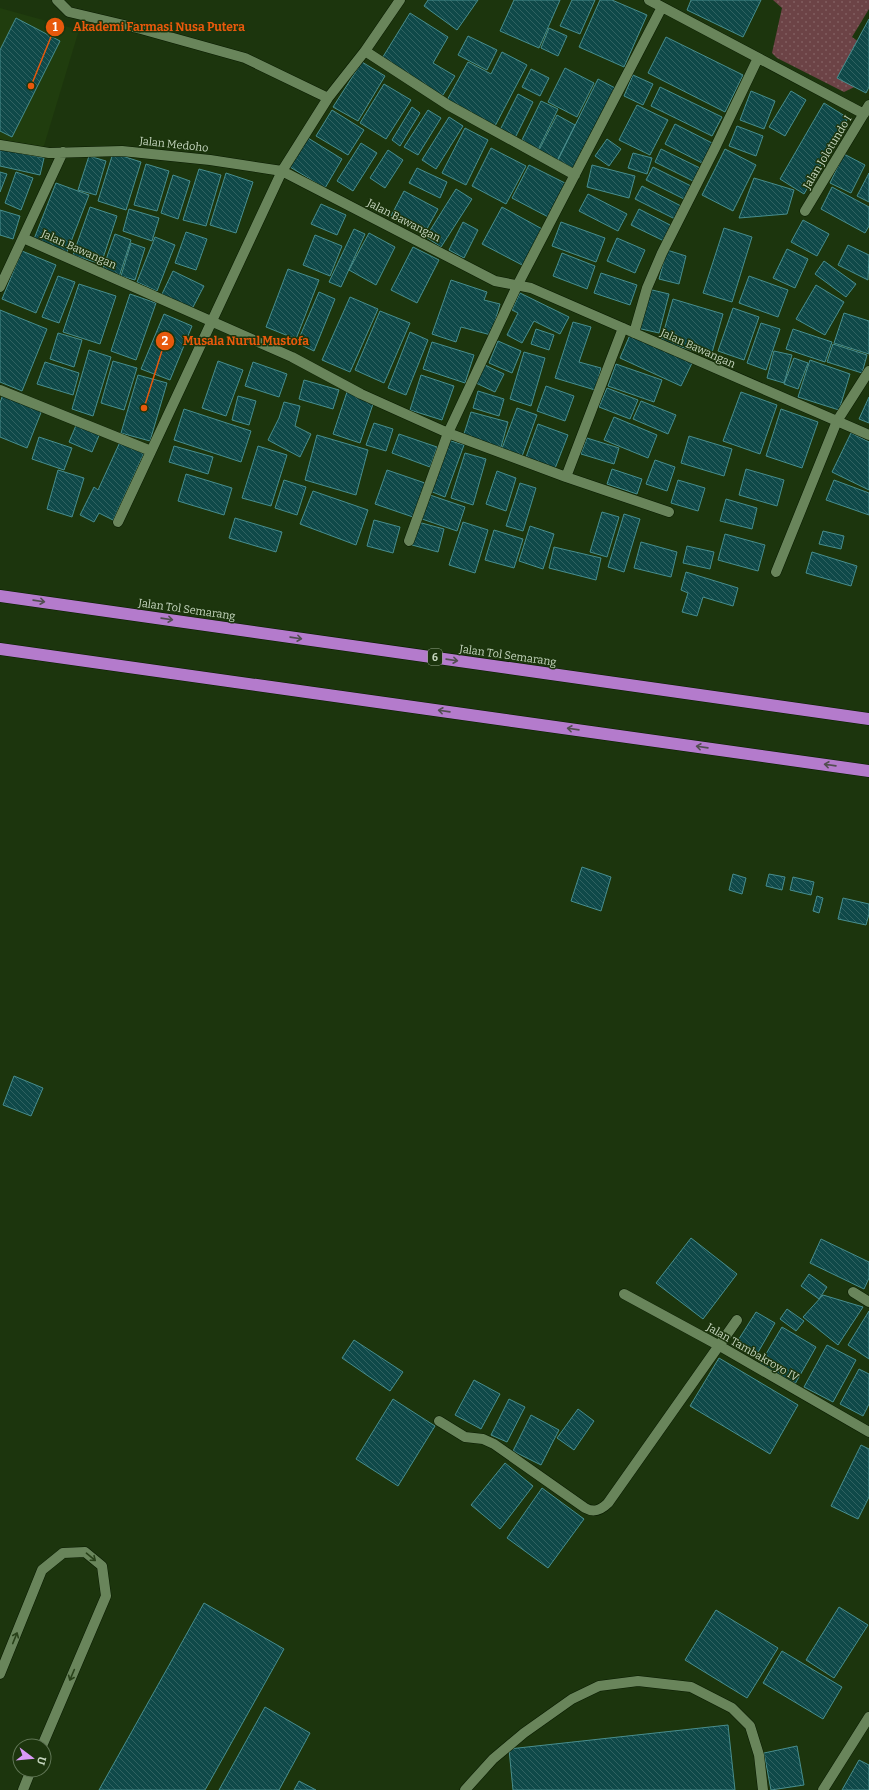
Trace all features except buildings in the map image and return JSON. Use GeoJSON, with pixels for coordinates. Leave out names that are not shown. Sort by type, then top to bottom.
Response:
{"type":"FeatureCollection","features":[{"type":"Feature","properties":{"kind":"highway","name":"Jalan Tol Semarang"},"geometry":{"type":"LineString","coordinates":[[0,596],[869,720]]}},
{"type":"Feature","properties":{"kind":"highway"},"geometry":{"type":"LineString","coordinates":[[0,649],[869,771]]}},
{"type":"Feature","properties":{"kind":"street"},"geometry":{"type":"LineString","coordinates":[[57,0],[69,12],[141,29],[245,58],[328,98]]}},
{"type":"Feature","properties":{"kind":"street"},"geometry":{"type":"LineString","coordinates":[[118,522],[282,171],[328,98],[365,51],[400,0]]}},
{"type":"Feature","properties":{"kind":"street"},"geometry":{"type":"LineString","coordinates":[[648,0],[758,58],[866,109]]}},
{"type":"Feature","properties":{"kind":"street"},"geometry":{"type":"LineString","coordinates":[[409,541],[448,433],[517,286],[662,7]]}},
{"type":"Feature","properties":{"kind":"street"},"geometry":{"type":"LineString","coordinates":[[365,51],[448,105],[574,175]]}},
{"type":"Feature","properties":{"kind":"street"},"geometry":{"type":"LineString","coordinates":[[634,333],[647,288],[662,253],[758,58]]}},
{"type":"Feature","properties":{"kind":"street","name":"Jalan Jolotundo I"},"geometry":{"type":"LineString","coordinates":[[805,211],[866,109]]}},
{"type":"Feature","properties":{"kind":"street","name":"Jalan Medoho"},"geometry":{"type":"LineString","coordinates":[[0,145],[49,153],[122,151],[210,160],[282,171]]}},
{"type":"Feature","properties":{"kind":"street"},"geometry":{"type":"LineString","coordinates":[[0,288],[63,152]]}},
{"type":"Feature","properties":{"kind":"street","name":"Jalan Bawangan"},"geometry":{"type":"LineString","coordinates":[[282,171],[495,281],[532,288],[869,435]]}},
{"type":"Feature","properties":{"kind":"street","name":"Jalan Bawangan"},"geometry":{"type":"LineString","coordinates":[[23,238],[292,357],[361,394],[448,433],[566,477],[669,512]]}},
{"type":"Feature","properties":{"kind":"street"},"geometry":{"type":"LineString","coordinates":[[566,477],[623,328]]}},
{"type":"Feature","properties":{"kind":"street"},"geometry":{"type":"LineString","coordinates":[[776,572],[837,421],[869,371]]}},
{"type":"Feature","properties":{"kind":"street"},"geometry":{"type":"LineString","coordinates":[[0,390],[151,451]]}},
{"type":"Feature","properties":{"kind":"street"},"geometry":{"type":"LineString","coordinates":[[853,1292],[869,1302]]}},
{"type":"Feature","properties":{"kind":"street","name":"Jalan Tambakroyo IV"},"geometry":{"type":"LineString","coordinates":[[624,1294],[718,1345],[869,1432]]}},
{"type":"Feature","properties":{"kind":"street"},"geometry":{"type":"LineString","coordinates":[[439,1421],[465,1437],[489,1441],[585,1508],[590,1511],[598,1511],[608,1504],[718,1345],[737,1320]]}},
{"type":"Feature","properties":{"kind":"street"},"geometry":{"type":"LineString","coordinates":[[0,1674],[42,1570],[63,1553],[85,1552],[102,1566],[106,1596],[45,1738]]}},
{"type":"Feature","properties":{"kind":"street"},"geometry":{"type":"LineString","coordinates":[[465,1790],[493,1759],[524,1733],[572,1698],[599,1686],[638,1681],[691,1687],[732,1708],[750,1726],[759,1755],[762,1790]]}},
{"type":"Feature","properties":{"kind":"street"},"geometry":{"type":"LineString","coordinates":[[823,1790],[869,1717]]}},
{"type":"Feature","properties":{"kind":"street"},"geometry":{"type":"LineString","coordinates":[[23,1790],[28,1778]]}},
{"type":"Feature","properties":{"kind":"shaded area"},"geometry":{"type":"Polygon","coordinates":[[[773,0],[869,0],[869,9],[852,37],[863,45],[869,80],[844,92],[777,58],[772,53],[782,8],[773,0]]]}},
{"type":"Feature","properties":{"kind":"shaded area"},"geometry":{"type":"Polygon","coordinates":[[[0,8],[79,30],[43,149],[0,142],[0,8]]]}},
{"type":"Feature","properties":{"kind":"place","name":"Akademi Farmasi Nusa Putera"},"geometry":{"type":"Point","coordinates":[31,86]}},
{"type":"Feature","properties":{"kind":"place","name":"Musala Nurul Mustofa"},"geometry":{"type":"Point","coordinates":[144,408]}}]}
